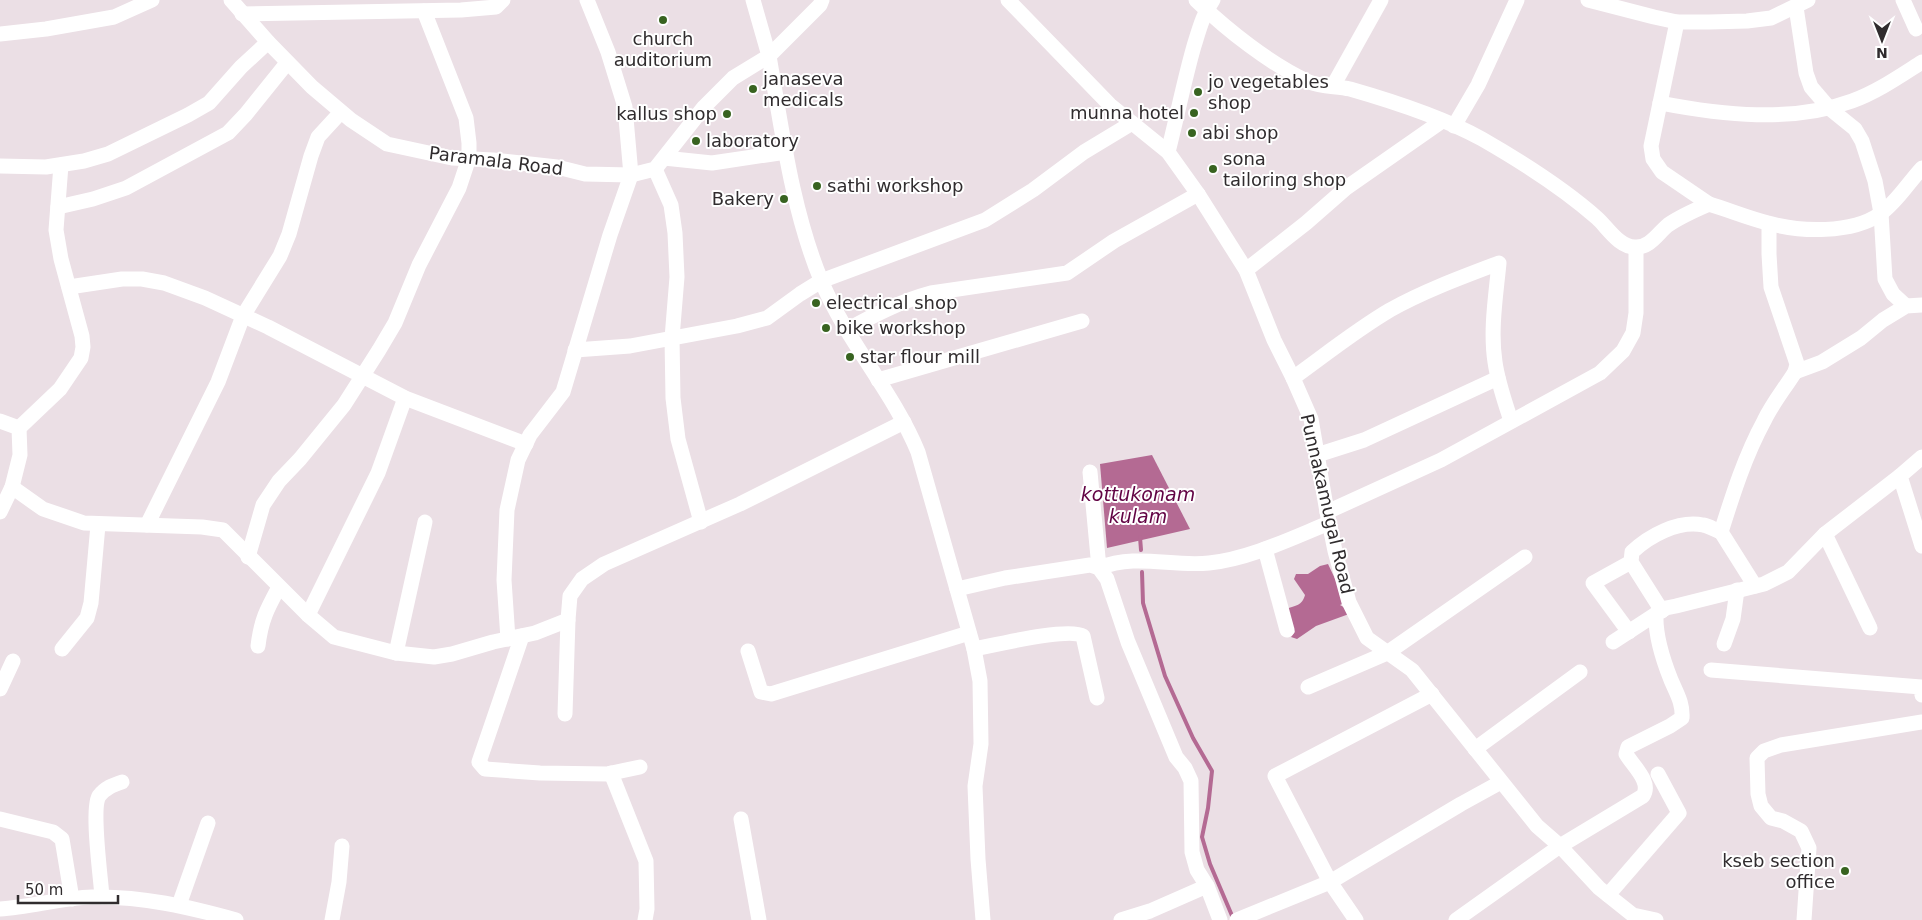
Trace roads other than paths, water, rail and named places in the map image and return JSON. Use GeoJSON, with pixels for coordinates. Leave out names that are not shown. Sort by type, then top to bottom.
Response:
{"type":"FeatureCollection","features":[{"type":"Feature","properties":{"kind":"street"},"geometry":{"type":"LineString","coordinates":[[0,34],[46,29],[114,17],[152,0]]}},
{"type":"Feature","properties":{"kind":"street","name":"Paramala Road"},"geometry":{"type":"LineString","coordinates":[[231,0],[312,88],[350,120],[387,144],[452,158],[557,167],[585,174],[631,176],[659,163]]}},
{"type":"Feature","properties":{"kind":"street"},"geometry":{"type":"LineString","coordinates":[[242,14],[424,11],[496,7],[503,0]]}},
{"type":"Feature","properties":{"kind":"street"},"geometry":{"type":"LineString","coordinates":[[587,0],[608,52],[625,107],[631,176],[610,235],[563,392],[544,415],[518,460],[507,510],[504,580],[515,637],[479,762],[485,769],[540,773],[607,774],[640,768]]}},
{"type":"Feature","properties":{"kind":"street"},"geometry":{"type":"LineString","coordinates":[[753,0],[769,56],[786,152],[799,210],[822,281],[847,330],[904,422],[918,452],[974,649],[980,681],[981,744],[975,786],[983,920]]}},
{"type":"Feature","properties":{"kind":"street"},"geometry":{"type":"LineString","coordinates":[[659,163],[704,108],[733,78],[769,56],[820,5],[822,0]]}},
{"type":"Feature","properties":{"kind":"street","name":"Punnakamugal Road"},"geometry":{"type":"LineString","coordinates":[[1008,0],[1091,87],[1168,152],[1198,194],[1246,270],[1274,340],[1311,419],[1328,517],[1349,602],[1367,638],[1412,670],[1537,826],[1560,846],[1608,895],[1633,915],[1656,920]]}},
{"type":"Feature","properties":{"kind":"street"},"geometry":{"type":"LineString","coordinates":[[1333,86],[1381,0]]}},
{"type":"Feature","properties":{"kind":"street"},"geometry":{"type":"LineString","coordinates":[[1246,270],[1346,188],[1448,124],[1478,85],[1517,0]]}},
{"type":"Feature","properties":{"kind":"street"},"geometry":{"type":"LineString","coordinates":[[1903,0],[1916,29]]}},
{"type":"Feature","properties":{"kind":"street"},"geometry":{"type":"LineString","coordinates":[[1597,1],[1677,22],[1747,22],[1771,18],[1802,4],[1806,73],[1812,88],[1829,108],[1855,129],[1862,141],[1876,181],[1881,213],[1885,279],[1893,294],[1906,306]]}},
{"type":"Feature","properties":{"kind":"street"},"geometry":{"type":"LineString","coordinates":[[1205,3],[1241,40],[1311,83],[1350,89],[1409,108],[1480,138],[1546,178],[1580,203],[1625,245],[1636,248],[1647,245],[1668,225],[1709,204]]}},
{"type":"Feature","properties":{"kind":"street"},"geometry":{"type":"LineString","coordinates":[[1168,152],[1205,3]]}},
{"type":"Feature","properties":{"kind":"street"},"geometry":{"type":"LineString","coordinates":[[248,557],[263,505],[279,481],[300,459],[344,405],[395,323],[419,265],[459,188],[469,158],[466,118],[424,11]]}},
{"type":"Feature","properties":{"kind":"street"},"geometry":{"type":"LineString","coordinates":[[1677,22],[1651,146],[1653,159],[1662,172],[1709,204],[1770,224],[1819,230],[1865,222],[1881,213],[1900,196],[1922,168]]}},
{"type":"Feature","properties":{"kind":"street"},"geometry":{"type":"LineString","coordinates":[[0,166],[46,167],[84,161],[108,154],[209,103],[241,67],[268,42]]}},
{"type":"Feature","properties":{"kind":"street"},"geometry":{"type":"LineString","coordinates":[[1660,103],[1710,112],[1738,114],[1787,114],[1829,108],[1854,101],[1922,62]]}},
{"type":"Feature","properties":{"kind":"street"},"geometry":{"type":"LineString","coordinates":[[58,207],[126,188],[228,133],[288,63]]}},
{"type":"Feature","properties":{"kind":"street"},"geometry":{"type":"LineString","coordinates":[[147,525],[218,382],[243,316],[280,256],[289,234],[318,137],[341,112]]}},
{"type":"Feature","properties":{"kind":"street"},"geometry":{"type":"LineString","coordinates":[[575,350],[630,346],[737,326],[767,318],[822,281],[985,220],[1033,190],[1084,152],[1132,123]]}},
{"type":"Feature","properties":{"kind":"street"},"geometry":{"type":"LineString","coordinates":[[659,163],[712,163],[786,152]]}},
{"type":"Feature","properties":{"kind":"street"},"geometry":{"type":"LineString","coordinates":[[659,163],[671,205],[675,233],[677,277],[672,338],[673,398],[678,439],[701,522]]}},
{"type":"Feature","properties":{"kind":"street"},"geometry":{"type":"LineString","coordinates":[[0,512],[12,486],[20,455],[19,428],[60,389],[81,358],[83,347],[82,336],[60,259],[56,230],[60,165]]}},
{"type":"Feature","properties":{"kind":"street"},"geometry":{"type":"LineString","coordinates":[[847,330],[884,310],[911,298],[930,293],[1066,273],[1114,241],[1198,194]]}},
{"type":"Feature","properties":{"kind":"street"},"geometry":{"type":"LineString","coordinates":[[1721,532],[1754,440],[1795,372],[1797,364],[1771,287],[1768,254],[1770,224]]}},
{"type":"Feature","properties":{"kind":"street"},"geometry":{"type":"LineString","coordinates":[[957,589],[1005,578],[1090,565],[1099,568],[1115,562],[1131,561],[1210,563],[1265,550],[1441,460],[1600,373],[1623,351],[1633,333],[1636,313],[1636,248]]}},
{"type":"Feature","properties":{"kind":"street"},"geometry":{"type":"LineString","coordinates":[[1293,378],[1353,334],[1392,310],[1454,280],[1499,263],[1494,323],[1495,362],[1511,421]]}},
{"type":"Feature","properties":{"kind":"street"},"geometry":{"type":"LineString","coordinates":[[69,287],[122,279],[142,279],[164,283],[205,298],[243,316],[405,398],[526,444]]}},
{"type":"Feature","properties":{"kind":"street"},"geometry":{"type":"LineString","coordinates":[[1795,372],[1822,362],[1861,338],[1883,320],[1906,306],[1922,305]]}},
{"type":"Feature","properties":{"kind":"street"},"geometry":{"type":"LineString","coordinates":[[878,380],[1082,321]]}},
{"type":"Feature","properties":{"kind":"street"},"geometry":{"type":"LineString","coordinates":[[1317,455],[1364,440],[1498,378]]}},
{"type":"Feature","properties":{"kind":"street"},"geometry":{"type":"LineString","coordinates":[[308,615],[378,473],[405,398]]}},
{"type":"Feature","properties":{"kind":"street"},"geometry":{"type":"LineString","coordinates":[[0,421],[19,428]]}},
{"type":"Feature","properties":{"kind":"street"},"geometry":{"type":"LineString","coordinates":[[565,714],[570,596],[582,578],[604,564],[701,522],[904,422]]}},
{"type":"Feature","properties":{"kind":"street"},"geometry":{"type":"LineString","coordinates":[[1613,642],[1666,608],[1764,584],[1788,572],[1825,534],[1922,457]]}},
{"type":"Feature","properties":{"kind":"street"},"geometry":{"type":"LineString","coordinates":[[1090,472],[1099,568],[1107,579],[1128,642],[1176,757],[1186,768],[1191,781],[1192,852],[1197,870],[1220,920]]}},
{"type":"Feature","properties":{"kind":"street"},"geometry":{"type":"LineString","coordinates":[[1900,476],[1922,546]]}},
{"type":"Feature","properties":{"kind":"street"},"geometry":{"type":"LineString","coordinates":[[12,486],[43,509],[84,523],[223,530],[308,615],[334,637],[396,653],[434,657],[535,633],[568,620]]}},
{"type":"Feature","properties":{"kind":"street"},"geometry":{"type":"LineString","coordinates":[[396,653],[426,522]]}},
{"type":"Feature","properties":{"kind":"street"},"geometry":{"type":"LineString","coordinates":[[62,649],[87,618],[91,603],[98,525]]}},
{"type":"Feature","properties":{"kind":"street"},"geometry":{"type":"LineString","coordinates":[[1456,920],[1560,846],[1643,796],[1646,791],[1646,783],[1626,754],[1628,747],[1682,718],[1680,698],[1671,679],[1656,632],[1659,613],[1631,562],[1632,552],[1640,544],[1664,530],[1702,525],[1721,532],[1755,586]]}},
{"type":"Feature","properties":{"kind":"street"},"geometry":{"type":"LineString","coordinates":[[1825,534],[1870,628]]}},
{"type":"Feature","properties":{"kind":"street"},"geometry":{"type":"LineString","coordinates":[[1265,550],[1287,630]]}},
{"type":"Feature","properties":{"kind":"street"},"geometry":{"type":"LineString","coordinates":[[1308,686],[1387,653],[1524,557]]}},
{"type":"Feature","properties":{"kind":"street"},"geometry":{"type":"LineString","coordinates":[[1629,632],[1593,583],[1631,562]]}},
{"type":"Feature","properties":{"kind":"street"},"geometry":{"type":"LineString","coordinates":[[258,646],[264,614],[279,587]]}},
{"type":"Feature","properties":{"kind":"street"},"geometry":{"type":"LineString","coordinates":[[1724,644],[1733,619],[1737,590]]}},
{"type":"Feature","properties":{"kind":"street"},"geometry":{"type":"LineString","coordinates":[[748,651],[761,692],[771,694],[969,633]]}},
{"type":"Feature","properties":{"kind":"street"},"geometry":{"type":"LineString","coordinates":[[974,649],[1056,634],[1078,633],[1083,636],[1097,698]]}},
{"type":"Feature","properties":{"kind":"street"},"geometry":{"type":"LineString","coordinates":[[0,689],[13,661]]}},
{"type":"Feature","properties":{"kind":"street"},"geometry":{"type":"LineString","coordinates":[[1710,670],[1921,687],[1922,695]]}},
{"type":"Feature","properties":{"kind":"street"},"geometry":{"type":"LineString","coordinates":[[1475,749],[1580,672]]}},
{"type":"Feature","properties":{"kind":"street"},"geometry":{"type":"LineString","coordinates":[[1356,920],[1330,882],[1275,776],[1432,694]]}},
{"type":"Feature","properties":{"kind":"street"},"geometry":{"type":"LineString","coordinates":[[1804,920],[1809,848],[1801,831],[1783,821],[1770,818],[1761,806],[1758,794],[1757,758],[1764,750],[1781,745],[1922,722]]}},
{"type":"Feature","properties":{"kind":"street"},"geometry":{"type":"LineString","coordinates":[[611,772],[646,861],[647,909],[645,920]]}},
{"type":"Feature","properties":{"kind":"street"},"geometry":{"type":"LineString","coordinates":[[1608,895],[1679,813],[1658,774]]}},
{"type":"Feature","properties":{"kind":"street"},"geometry":{"type":"LineString","coordinates":[[102,897],[96,817],[98,798],[106,788],[122,782]]}},
{"type":"Feature","properties":{"kind":"street"},"geometry":{"type":"LineString","coordinates":[[1237,920],[1330,882],[1501,782]]}},
{"type":"Feature","properties":{"kind":"street"},"geometry":{"type":"LineString","coordinates":[[741,818],[759,920]]}},
{"type":"Feature","properties":{"kind":"street"},"geometry":{"type":"LineString","coordinates":[[0,819],[53,832],[62,839],[72,899]]}},
{"type":"Feature","properties":{"kind":"street"},"geometry":{"type":"LineString","coordinates":[[180,905],[208,823]]}},
{"type":"Feature","properties":{"kind":"street"},"geometry":{"type":"LineString","coordinates":[[332,920],[339,882],[342,846]]}},
{"type":"Feature","properties":{"kind":"street"},"geometry":{"type":"LineString","coordinates":[[1121,920],[1150,911],[1206,886]]}},
{"type":"Feature","properties":{"kind":"street"},"geometry":{"type":"LineString","coordinates":[[0,909],[72,899],[123,897],[180,905],[236,920]]}},
{"type":"Feature","properties":{"kind":"water","name":"kottukonam kulam"},"geometry":{"type":"Polygon","coordinates":[[[1152,455],[1190,529],[1107,548],[1100,464],[1152,455]]]}},
{"type":"Feature","properties":{"kind":"water"},"geometry":{"type":"Polygon","coordinates":[[[1328,564],[1346,602],[1340,605],[1347,609],[1349,614],[1316,626],[1297,639],[1291,637],[1295,632],[1286,609],[1296,606],[1304,599],[1305,595],[1294,579],[1296,574],[1308,574],[1320,566],[1328,564]]]}},
{"type":"Feature","properties":{"kind":"waterway"},"geometry":{"type":"LineString","coordinates":[[1140,537],[1141,550]]}},
{"type":"Feature","properties":{"kind":"waterway"},"geometry":{"type":"LineString","coordinates":[[1142,572],[1143,603],[1165,676],[1193,738],[1212,771],[1208,808],[1202,837],[1210,864],[1233,918]]}},
{"type":"Feature","properties":{"kind":"place","name":"church auditorium"},"geometry":{"type":"Point","coordinates":[663,20]}},
{"type":"Feature","properties":{"kind":"place","name":"janaseva medicals"},"geometry":{"type":"Point","coordinates":[753,89]}},
{"type":"Feature","properties":{"kind":"place","name":"jo vegetables shop"},"geometry":{"type":"Point","coordinates":[1198,92]}},
{"type":"Feature","properties":{"kind":"place","name":"munna hotel"},"geometry":{"type":"Point","coordinates":[1194,113]}},
{"type":"Feature","properties":{"kind":"place","name":"kallus shop"},"geometry":{"type":"Point","coordinates":[727,114]}},
{"type":"Feature","properties":{"kind":"place","name":"abi shop"},"geometry":{"type":"Point","coordinates":[1192,133]}},
{"type":"Feature","properties":{"kind":"place","name":"laboratory"},"geometry":{"type":"Point","coordinates":[696,141]}},
{"type":"Feature","properties":{"kind":"place","name":"sona tailoring shop"},"geometry":{"type":"Point","coordinates":[1213,169]}},
{"type":"Feature","properties":{"kind":"place","name":"sathi workshop"},"geometry":{"type":"Point","coordinates":[817,186]}},
{"type":"Feature","properties":{"kind":"place","name":"Bakery"},"geometry":{"type":"Point","coordinates":[784,199]}},
{"type":"Feature","properties":{"kind":"place","name":"electrical shop"},"geometry":{"type":"Point","coordinates":[816,303]}},
{"type":"Feature","properties":{"kind":"place","name":"bike workshop"},"geometry":{"type":"Point","coordinates":[826,328]}},
{"type":"Feature","properties":{"kind":"place","name":"star flour mill"},"geometry":{"type":"Point","coordinates":[850,357]}},
{"type":"Feature","properties":{"kind":"place","name":"kseb section office"},"geometry":{"type":"Point","coordinates":[1845,871]}}]}
